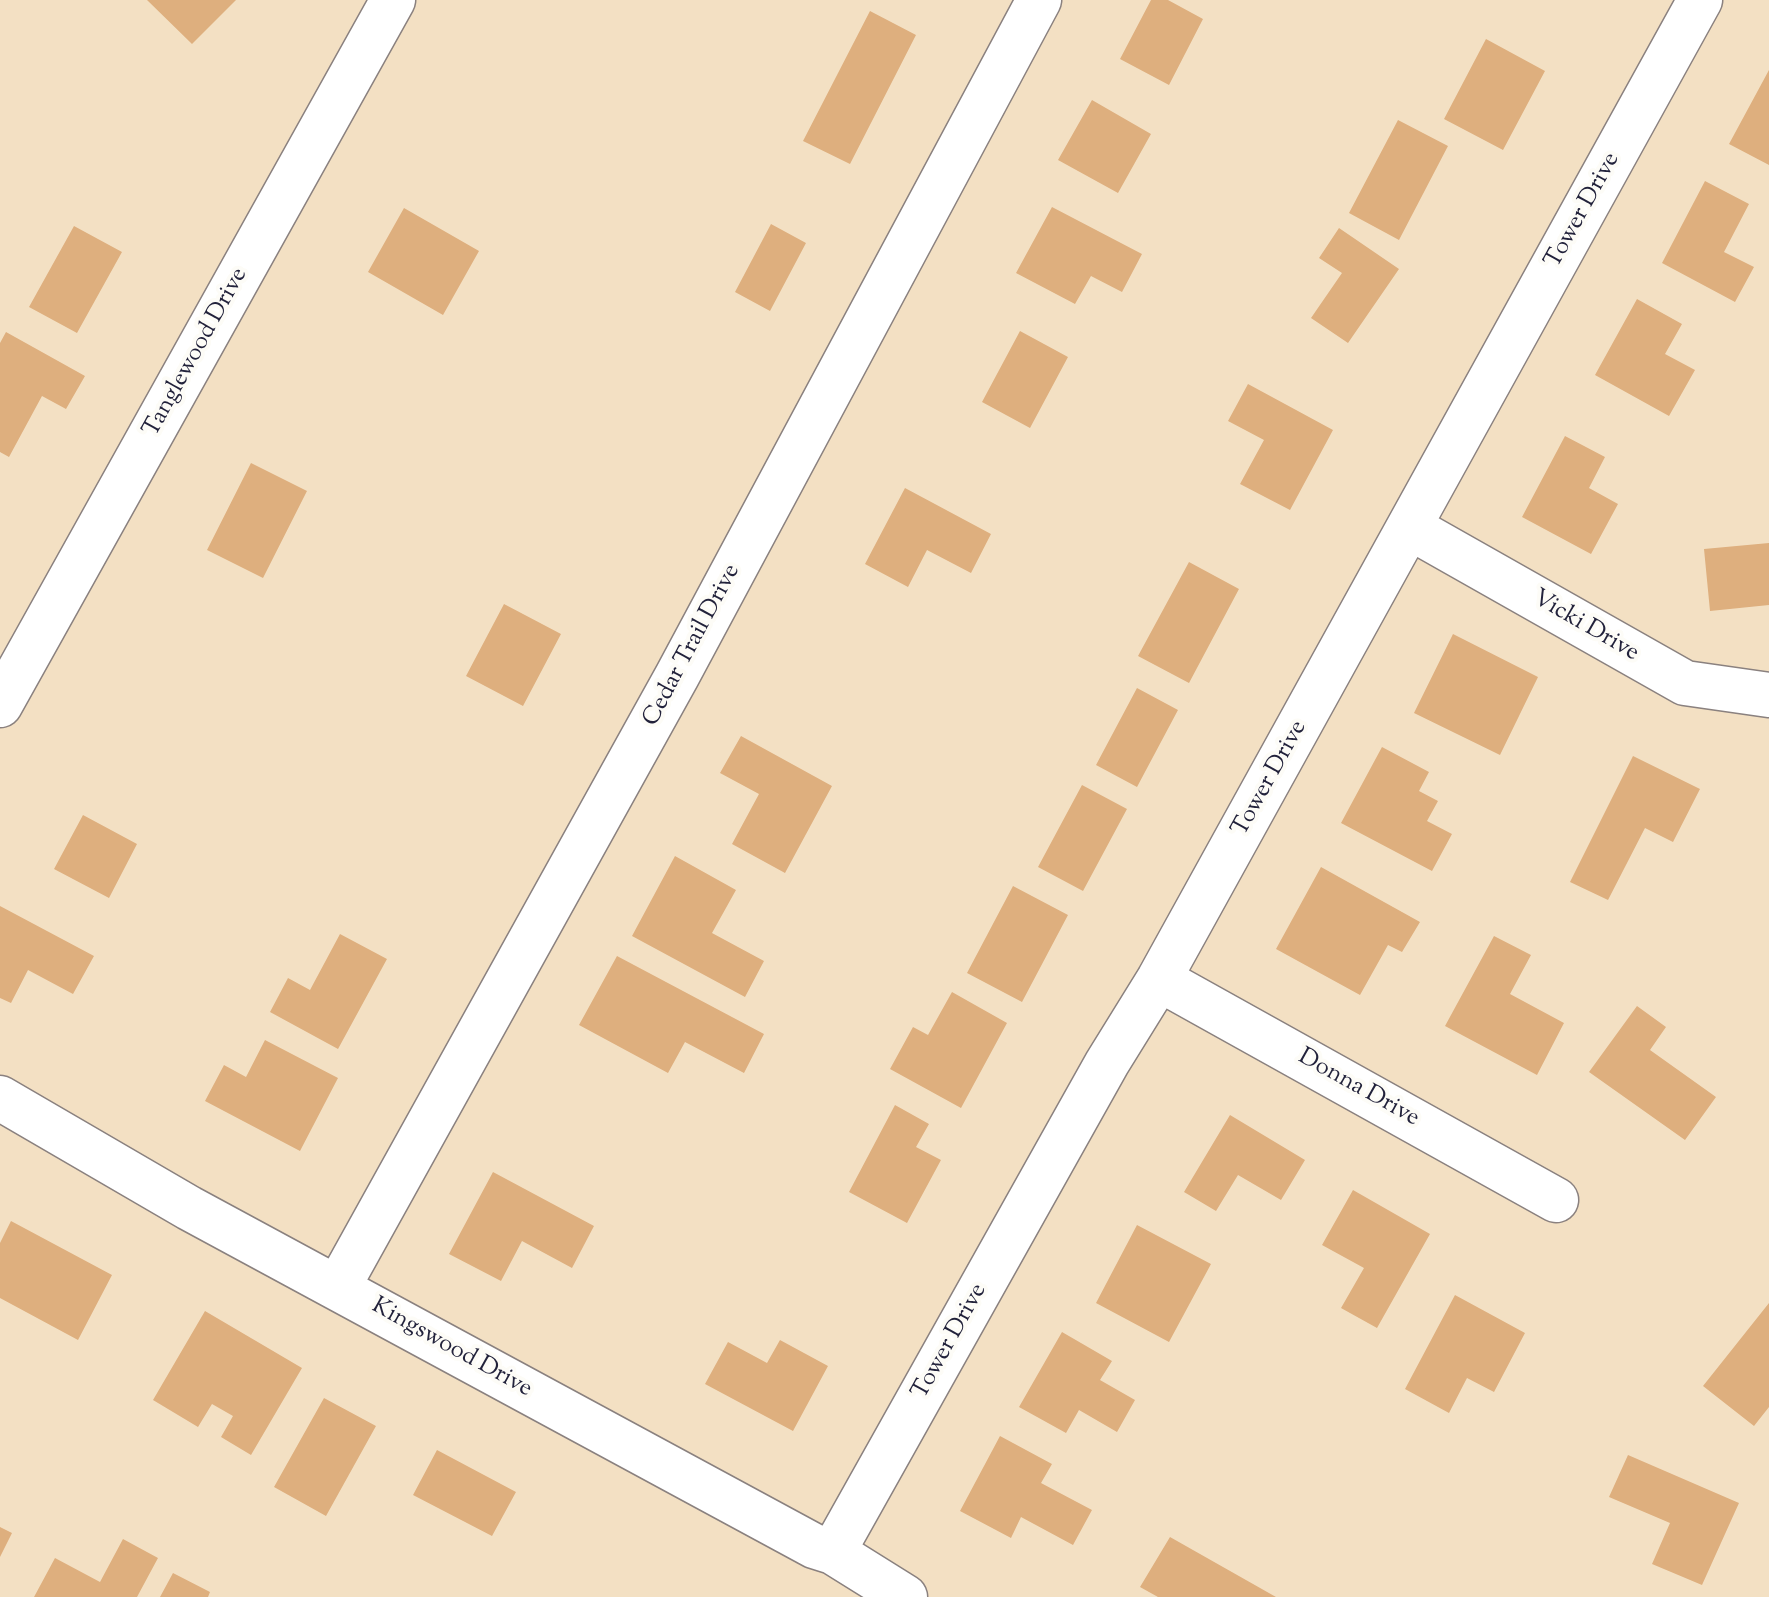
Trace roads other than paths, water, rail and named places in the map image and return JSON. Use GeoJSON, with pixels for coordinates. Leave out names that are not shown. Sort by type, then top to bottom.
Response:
{"type":"FeatureCollection","features":[{"type":"Feature","properties":{"kind":"street","name":"Tanglewood Drive"},"geometry":{"type":"LineString","coordinates":[[0,705],[393,0]]}},
{"type":"Feature","properties":{"kind":"street","name":"Cedar Trail Drive"},"geometry":{"type":"LineString","coordinates":[[338,1287],[677,676],[1039,0]]}},
{"type":"Feature","properties":{"kind":"street","name":"Tower Drive"},"geometry":{"type":"LineString","coordinates":[[833,1552],[1411,528],[1700,0]]}},
{"type":"Feature","properties":{"kind":"street","name":"Vicki Drive"},"geometry":{"type":"LineString","coordinates":[[1411,528],[1685,683],[1769,695]]}},
{"type":"Feature","properties":{"kind":"street","name":"Donna Drive"},"geometry":{"type":"LineString","coordinates":[[1159,979],[1556,1200]]}},
{"type":"Feature","properties":{"kind":"street","name":"Kingswood Drive"},"geometry":{"type":"LineString","coordinates":[[0,1098],[189,1208],[800,1539],[833,1552],[905,1597]]}}]}
